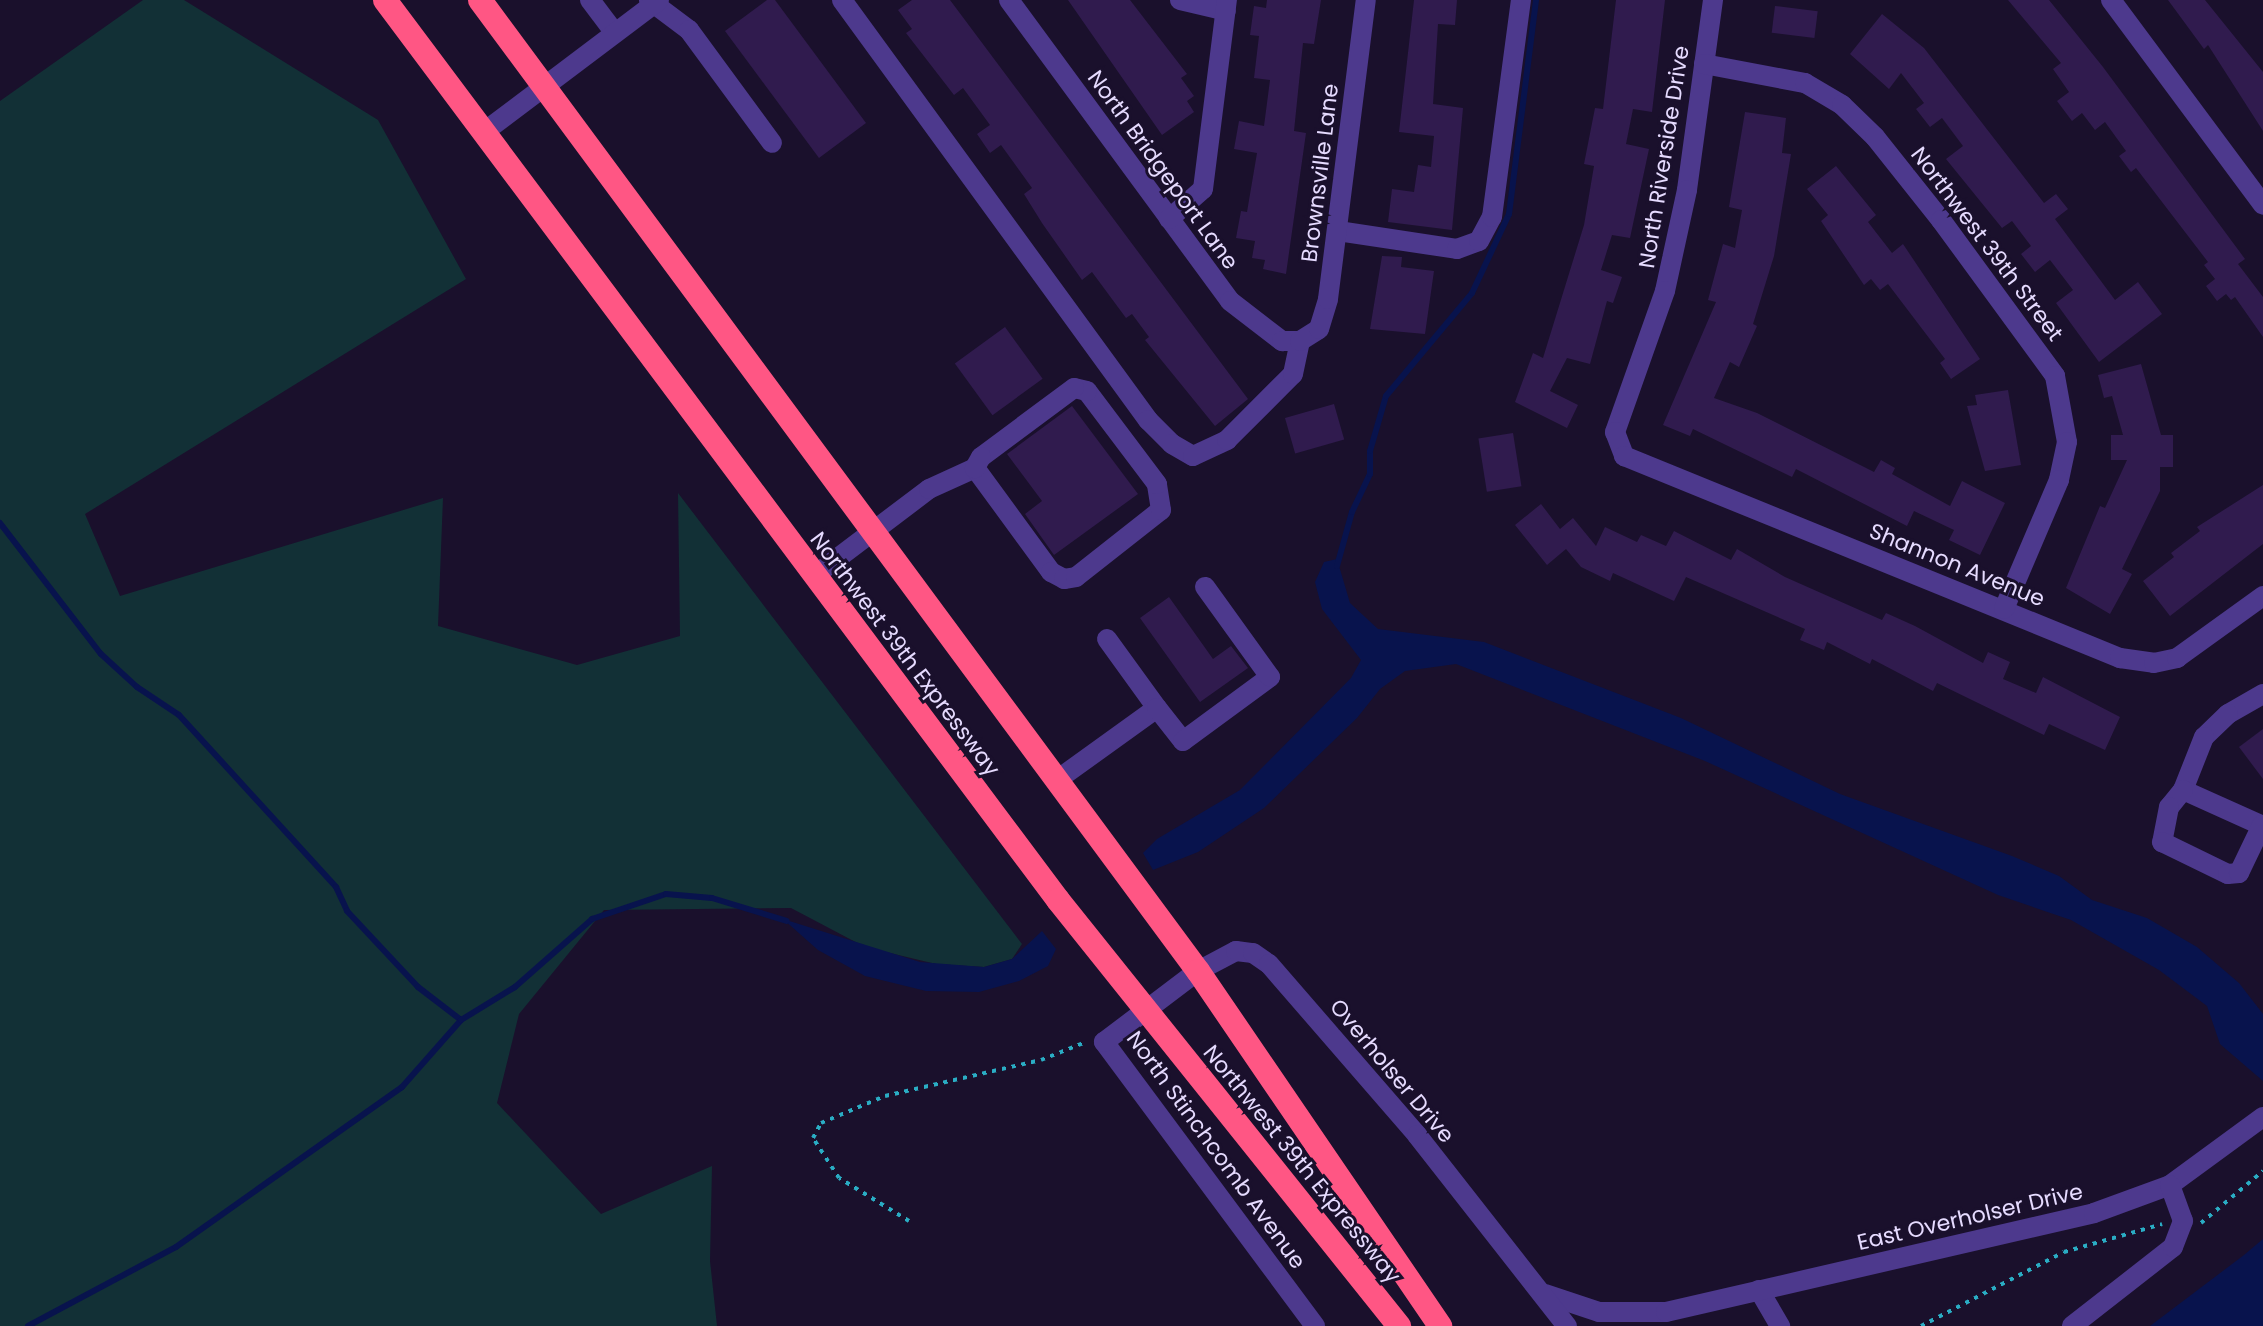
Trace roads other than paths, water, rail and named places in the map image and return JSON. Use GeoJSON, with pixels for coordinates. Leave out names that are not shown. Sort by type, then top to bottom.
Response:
{"type":"FeatureCollection","features":[{"type":"Feature","properties":{"kind":"highway","name":"Northwest 39th Expressway"},"geometry":{"type":"LineString","coordinates":[[385,0],[814,576],[1143,1010],[1399,1326]]}},
{"type":"Feature","properties":{"kind":"highway","name":"Northwest 39th Expressway"},"geometry":{"type":"LineString","coordinates":[[480,0],[1198,971],[1440,1326]]}},
{"type":"Feature","properties":{"kind":"street"},"geometry":{"type":"LineString","coordinates":[[590,0],[615,33]]}},
{"type":"Feature","properties":{"kind":"street"},"geometry":{"type":"LineString","coordinates":[[842,0],[1148,420],[1172,444],[1193,456],[1227,440],[1293,374],[1300,341]]}},
{"type":"Feature","properties":{"kind":"street","name":"North Bridgeport Lane"},"geometry":{"type":"LineString","coordinates":[[1009,0],[1230,301],[1282,341],[1300,341]]}},
{"type":"Feature","properties":{"kind":"street"},"geometry":{"type":"LineString","coordinates":[[1169,219],[1203,189],[1227,6],[1180,0]]}},
{"type":"Feature","properties":{"kind":"street","name":"Brownsville Lane"},"geometry":{"type":"LineString","coordinates":[[1300,341],[1319,329],[1338,231],[1366,0]]}},
{"type":"Feature","properties":{"kind":"street"},"geometry":{"type":"LineString","coordinates":[[1338,231],[1457,249],[1479,241],[1492,217],[1521,0]]}},
{"type":"Feature","properties":{"kind":"street","name":"North Riverside Drive"},"geometry":{"type":"LineString","coordinates":[[1624,456],[1615,432],[1665,291],[1713,0]]}},
{"type":"Feature","properties":{"kind":"street"},"geometry":{"type":"LineString","coordinates":[[2111,0],[2263,205]]}},
{"type":"Feature","properties":{"kind":"street"},"geometry":{"type":"LineString","coordinates":[[484,132],[654,2],[689,30],[772,143]]}},
{"type":"Feature","properties":{"kind":"street","name":"Northwest 39th Street"},"geometry":{"type":"LineString","coordinates":[[1704,64],[1805,83],[1842,105],[1875,137],[1941,220],[2055,376],[2067,442],[2059,480],[2004,609]]}},
{"type":"Feature","properties":{"kind":"street"},"geometry":{"type":"LineString","coordinates":[[814,576],[929,489],[975,468],[981,457],[1074,388],[1087,391],[1157,484],[1161,510],[1076,577],[1064,579],[1051,572],[975,468]]}},
{"type":"Feature","properties":{"kind":"street","name":"Shannon Avenue"},"geometry":{"type":"LineString","coordinates":[[1624,456],[2120,658],[2154,663],[2177,658],[2204,642],[2263,596]]}},
{"type":"Feature","properties":{"kind":"street"},"geometry":{"type":"LineString","coordinates":[[1107,639],[1183,741],[1270,677],[1205,587]]}},
{"type":"Feature","properties":{"kind":"street"},"geometry":{"type":"LineString","coordinates":[[2183,790],[2262,826],[2239,873],[2228,874],[2162,842],[2169,807],[2183,790],[2204,737],[2228,714],[2263,694]]}},
{"type":"Feature","properties":{"kind":"street"},"geometry":{"type":"LineString","coordinates":[[1057,780],[1157,708]]}},
{"type":"Feature","properties":{"kind":"street","name":"Overholser Drive"},"geometry":{"type":"LineString","coordinates":[[1143,1010],[1198,971],[1236,951],[1253,953],[1269,964],[1417,1135],[1567,1326]]}},
{"type":"Feature","properties":{"kind":"street","name":"North Stinchcomb Avenue"},"geometry":{"type":"LineString","coordinates":[[1143,1010],[1104,1042],[1315,1326]]}},
{"type":"Feature","properties":{"kind":"street","name":"East Overholser Drive"},"geometry":{"type":"LineString","coordinates":[[1542,1293],[1599,1312],[1666,1312],[2094,1213],[2170,1185],[2263,1117]]}},
{"type":"Feature","properties":{"kind":"street"},"geometry":{"type":"LineString","coordinates":[[2072,1326],[2173,1247],[2183,1221],[2170,1185]]}},
{"type":"Feature","properties":{"kind":"street"},"geometry":{"type":"LineString","coordinates":[[1759,1290],[1780,1326]]}},
{"type":"Feature","properties":{"kind":"street","name":"East Overholser Drive"},"geometry":{"type":"LineString","coordinates":[[1646,1326],[1666,1312]]}},
{"type":"Feature","properties":{"kind":"waterway"},"geometry":{"type":"LineString","coordinates":[[1337,566],[1352,512],[1370,474],[1370,451],[1386,396],[1472,293],[1509,214],[1536,0]]}},
{"type":"Feature","properties":{"kind":"waterway"},"geometry":{"type":"LineString","coordinates":[[0,523],[101,654],[137,687],[179,715],[336,887],[347,911],[418,987],[461,1020]]}},
{"type":"Feature","properties":{"kind":"waterway"},"geometry":{"type":"LineString","coordinates":[[28,1326],[176,1247],[402,1087],[461,1020],[515,987],[592,919],[666,894],[712,898],[787,921]]}}]}
